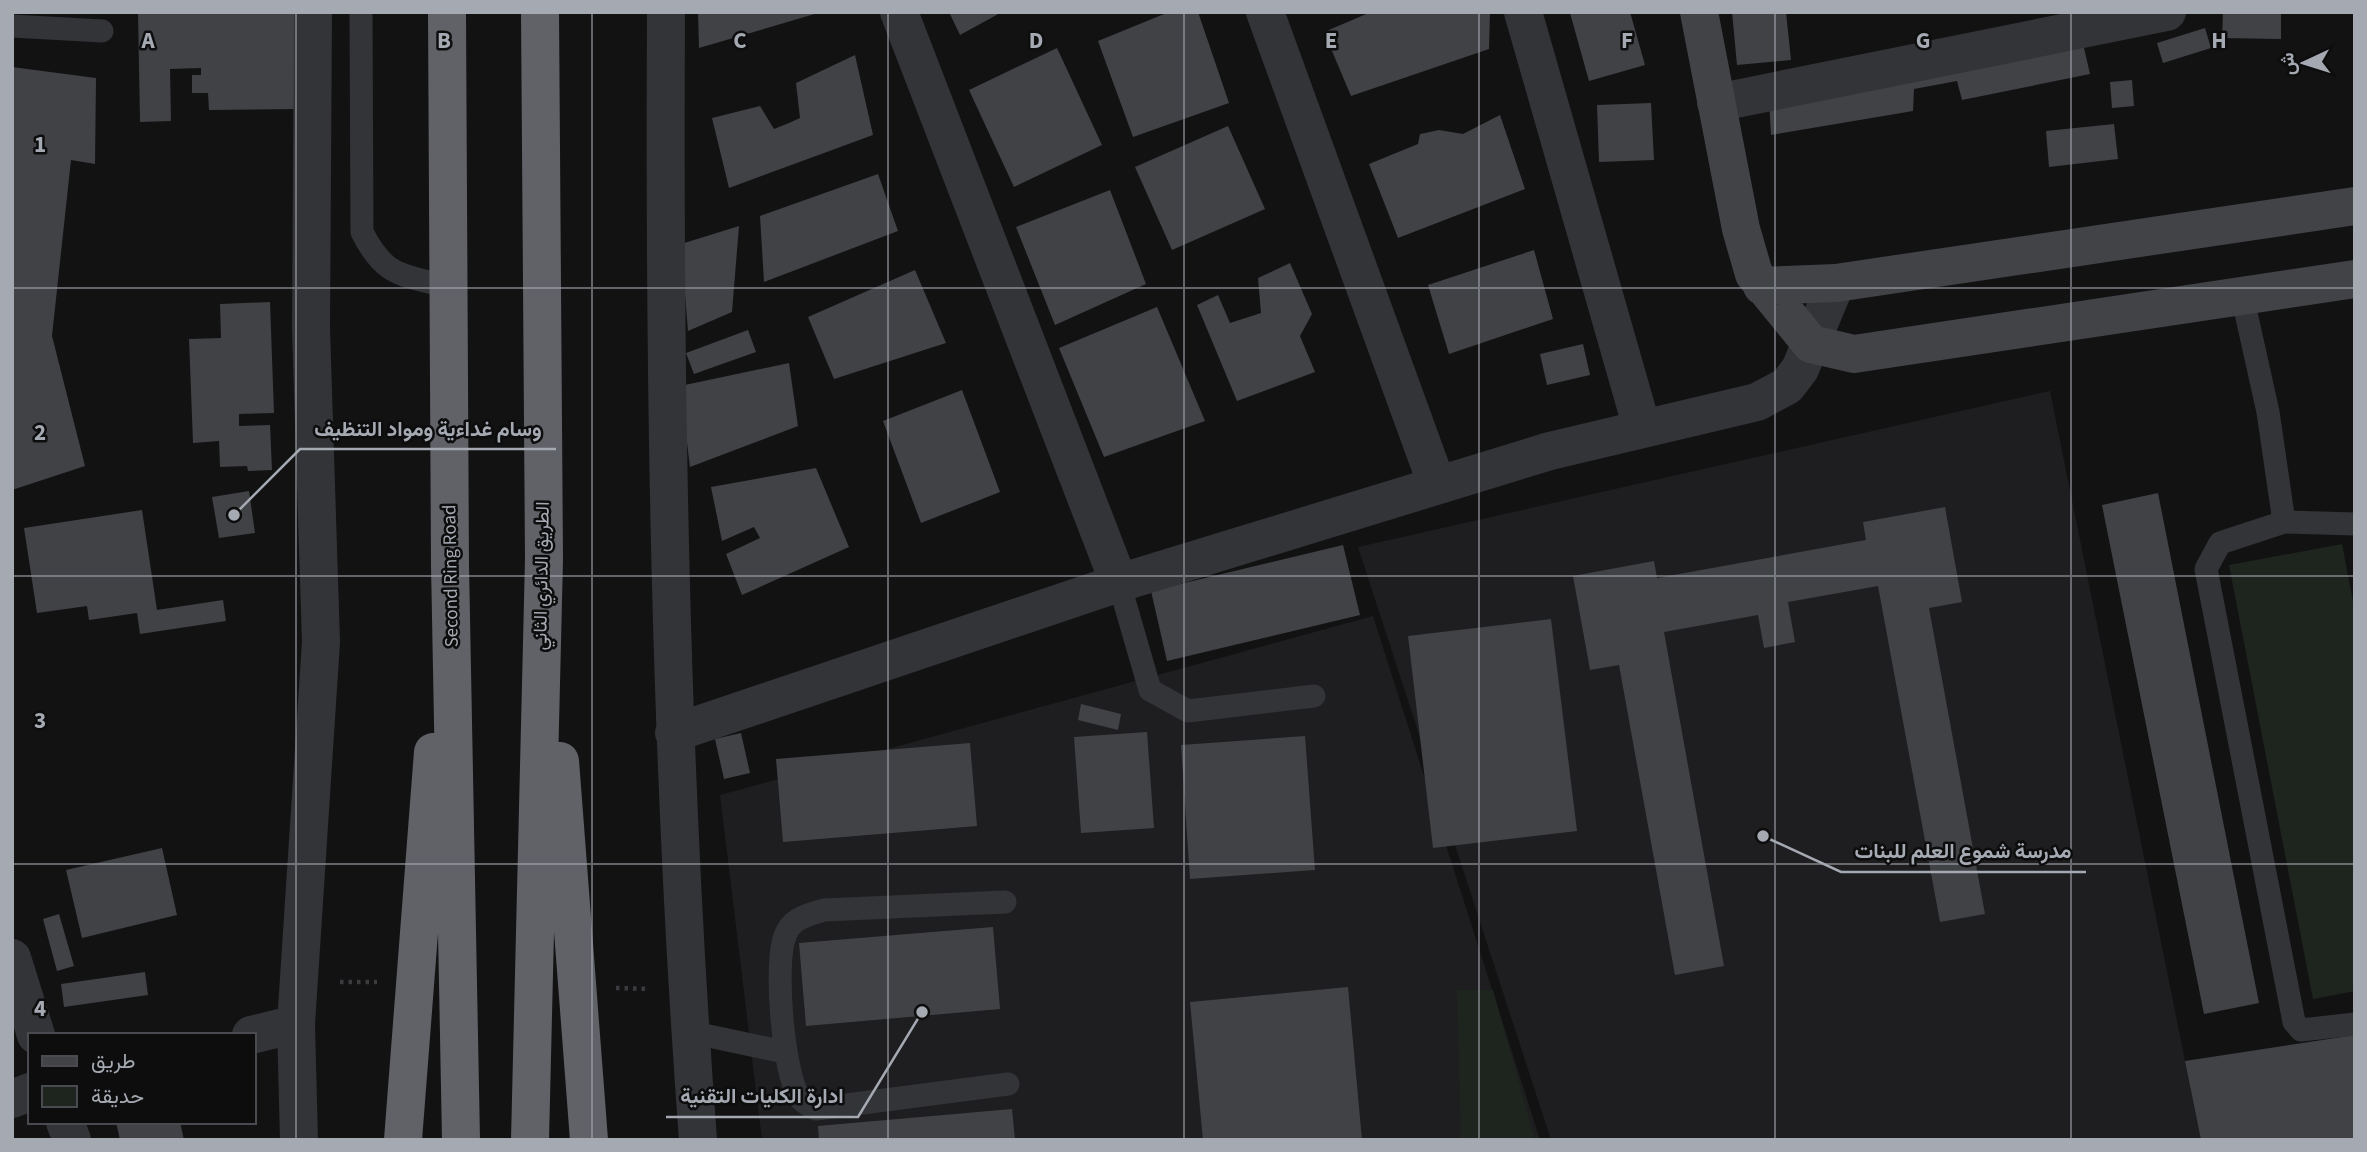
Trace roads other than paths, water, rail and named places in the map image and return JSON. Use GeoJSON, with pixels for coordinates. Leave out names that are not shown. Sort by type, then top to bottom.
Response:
{"type":"FeatureCollection","features":[{"type":"Feature","properties":{"kind":"highway","name":"Second Ring Road"},"geometry":{"type":"LineString","coordinates":[[447,12],[450,565],[461,1140]]}},
{"type":"Feature","properties":{"kind":"highway","name":"الطريق الدائري الثاني"},"geometry":{"type":"LineString","coordinates":[[530,1140],[544,559],[540,12]]}},
{"type":"Feature","properties":{"kind":"highway"},"geometry":{"type":"LineString","coordinates":[[544,559],[589,1140]]}},
{"type":"Feature","properties":{"kind":"highway"},"geometry":{"type":"LineString","coordinates":[[403,1140],[423,856],[450,565]]}},
{"type":"Feature","properties":{"kind":"street"},"geometry":{"type":"LineString","coordinates":[[299,1140],[296,1024],[321,642],[311,328],[313,12]]}},
{"type":"Feature","properties":{"kind":"street"},"geometry":{"type":"LineString","coordinates":[[666,12],[665,245],[674,733],[698,1140]]}},
{"type":"Feature","properties":{"kind":"street"},"geometry":{"type":"LineString","coordinates":[[899,12],[1119,583]]}},
{"type":"Feature","properties":{"kind":"street"},"geometry":{"type":"LineString","coordinates":[[1265,12],[1437,485]]}},
{"type":"Feature","properties":{"kind":"street"},"geometry":{"type":"LineString","coordinates":[[1523,12],[1642,428]]}},
{"type":"Feature","properties":{"kind":"street"},"geometry":{"type":"LineString","coordinates":[[1699,12],[1741,229],[1754,274],[1811,344],[1854,355],[2355,279]]}},
{"type":"Feature","properties":{"kind":"street"},"geometry":{"type":"LineString","coordinates":[[1716,103],[2161,13]]}},
{"type":"Feature","properties":{"kind":"street"},"geometry":{"type":"LineString","coordinates":[[1762,286],[1836,282],[2355,206]]}},
{"type":"Feature","properties":{"kind":"street"},"geometry":{"type":"LineString","coordinates":[[674,733],[1119,583],[1437,485],[1550,451],[1642,428],[1713,415],[1757,402],[1787,386],[1800,369],[1836,282]]}},
{"type":"Feature","properties":{"kind":"street"},"geometry":{"type":"LineString","coordinates":[[12,958],[35,1033]]}},
{"type":"Feature","properties":{"kind":"street"},"geometry":{"type":"LineString","coordinates":[[256,1034],[296,1024]]}},
{"type":"Feature","properties":{"kind":"lane"},"geometry":{"type":"LineString","coordinates":[[361,12],[362,232],[373,253],[389,271],[447,287]]}},
{"type":"Feature","properties":{"kind":"lane"},"geometry":{"type":"LineString","coordinates":[[12,26],[102,31]]}},
{"type":"Feature","properties":{"kind":"lane"},"geometry":{"type":"LineString","coordinates":[[2242,295],[2268,412],[2284,522]]}},
{"type":"Feature","properties":{"kind":"lane"},"geometry":{"type":"LineString","coordinates":[[2355,524],[2284,522],[2220,543],[2206,569],[2294,1022],[2301,1030],[2355,1024]]}},
{"type":"Feature","properties":{"kind":"lane"},"geometry":{"type":"LineString","coordinates":[[1119,583],[1150,690],[1165,700],[1188,711],[1314,696]]}},
{"type":"Feature","properties":{"kind":"lane"},"geometry":{"type":"LineString","coordinates":[[1005,902],[824,910],[798,918],[785,934],[781,957],[784,1052],[798,1096],[816,1109],[1008,1084]]}},
{"type":"Feature","properties":{"kind":"lane"},"geometry":{"type":"LineString","coordinates":[[690,1032],[784,1052]]}},
{"type":"Feature","properties":{"kind":"place","name":"وسام غداءية ومواد التنظيف"},"geometry":{"type":"Point","coordinates":[234,515]}},
{"type":"Feature","properties":{"kind":"place","name":"مدرسة شموع العلم للبنات"},"geometry":{"type":"Point","coordinates":[1763,836]}},
{"type":"Feature","properties":{"kind":"place","name":"ادارة الكليات التقنية"},"geometry":{"type":"Point","coordinates":[922,1012]}}]}
